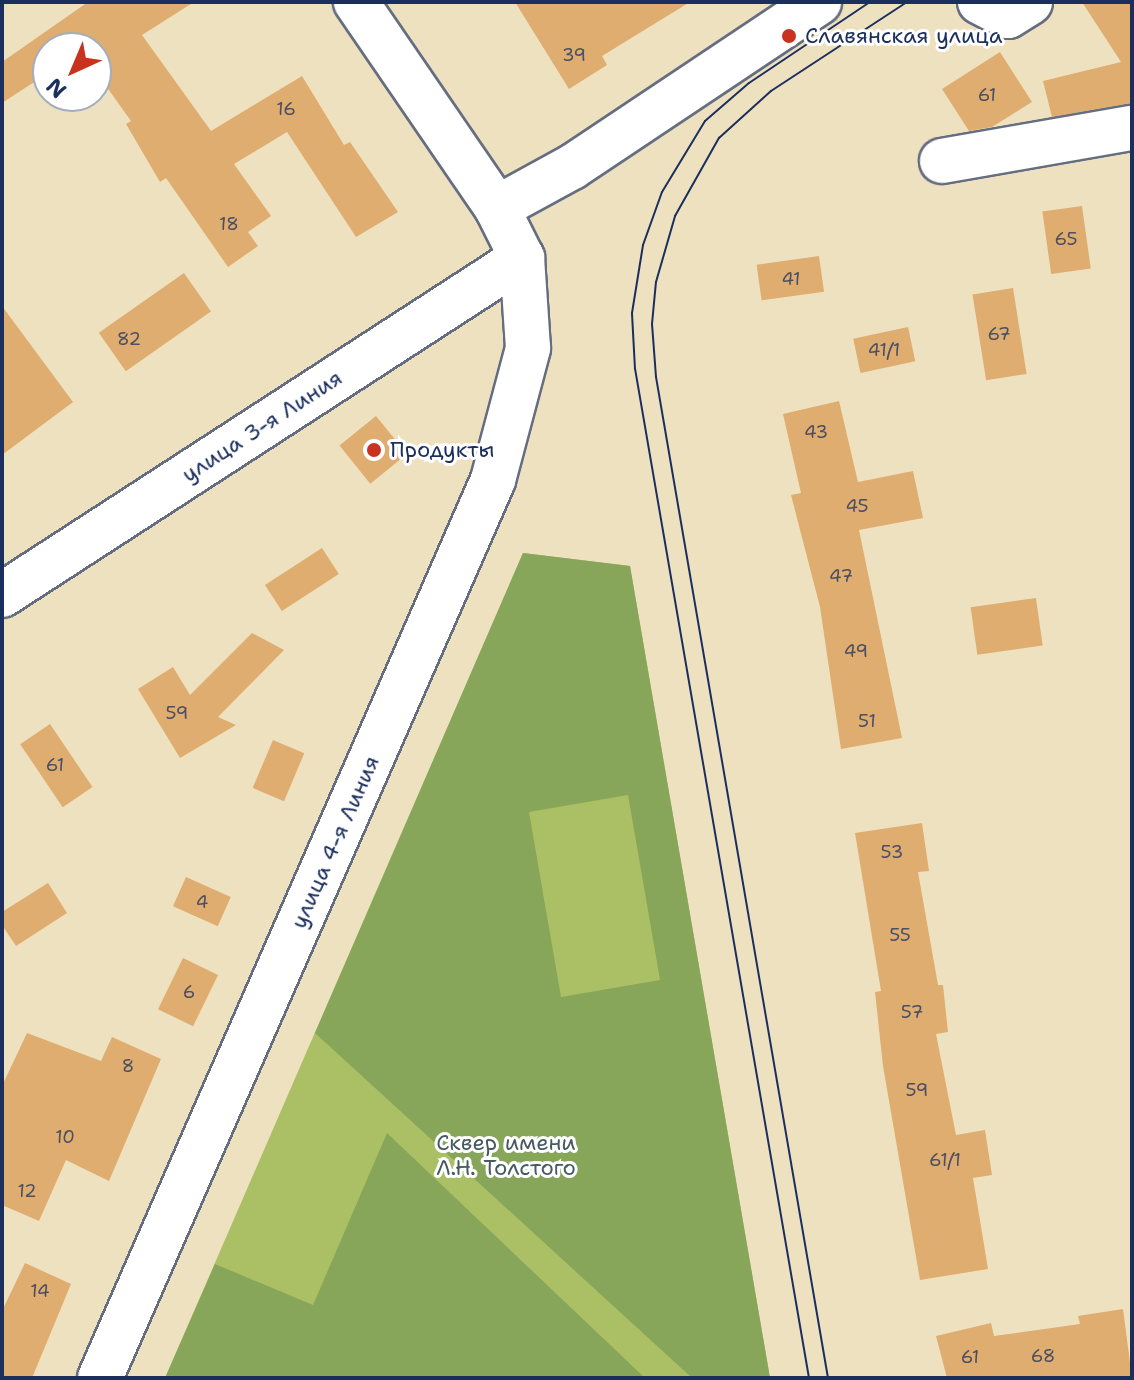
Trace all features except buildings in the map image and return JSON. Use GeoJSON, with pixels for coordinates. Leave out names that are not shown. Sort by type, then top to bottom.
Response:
{"type":"FeatureCollection","features":[{"type":"Feature","properties":{"kind":"street"},"geometry":{"type":"LineString","coordinates":[[356,2],[497,208],[524,276]]}},
{"type":"Feature","properties":{"kind":"street"},"geometry":{"type":"LineString","coordinates":[[497,208],[572,167],[819,2]]}},
{"type":"Feature","properties":{"kind":"street"},"geometry":{"type":"LineString","coordinates":[[980,2],[1008,16],[1030,2]]}},
{"type":"Feature","properties":{"kind":"street"},"geometry":{"type":"LineString","coordinates":[[942,161],[1132,128]]}},
{"type":"Feature","properties":{"kind":"street","name":"улица 3-я Линия"},"geometry":{"type":"LineString","coordinates":[[2,595],[524,276]]}},
{"type":"Feature","properties":{"kind":"street","name":"улица 4-я Линия"},"geometry":{"type":"LineString","coordinates":[[100,1378],[493,480],[528,348],[524,276]]}},
{"type":"Feature","properties":{"kind":"green space","name":"Сквер имени Л.Н. Толстого"},"geometry":{"type":"Polygon","coordinates":[[[523,553],[630,566],[770,1378],[165,1378],[523,553]]]}},
{"type":"Feature","properties":{"kind":"green space","name":"Сквер имени Л.Н. Толстого"},"geometry":{"type":"Polygon","coordinates":[[[523,553],[630,566],[770,1378],[692,1378],[315,1033],[523,553]],[[628,795],[529,812],[561,997],[660,980],[628,795]]]}},
{"type":"Feature","properties":{"kind":"green space"},"geometry":{"type":"Polygon","coordinates":[[[387,1133],[645,1378],[165,1378],[215,1264],[313,1305],[387,1133]]]}},
{"type":"Feature","properties":{"kind":"tram line"},"geometry":{"type":"LineString","coordinates":[[809,1378],[635,369],[632,313],[643,245],[662,192],[705,121],[749,83],[870,2]]}},
{"type":"Feature","properties":{"kind":"tram line"},"geometry":{"type":"LineString","coordinates":[[828,1378],[656,377],[652,324],[656,282],[675,216],[719,138],[771,91],[907,2]]}},
{"type":"Feature","properties":{"kind":"place","name":"Славянская улица"},"geometry":{"type":"Point","coordinates":[789,36]}},
{"type":"Feature","properties":{"kind":"place","name":"Продукты"},"geometry":{"type":"Point","coordinates":[374,450]}}]}
